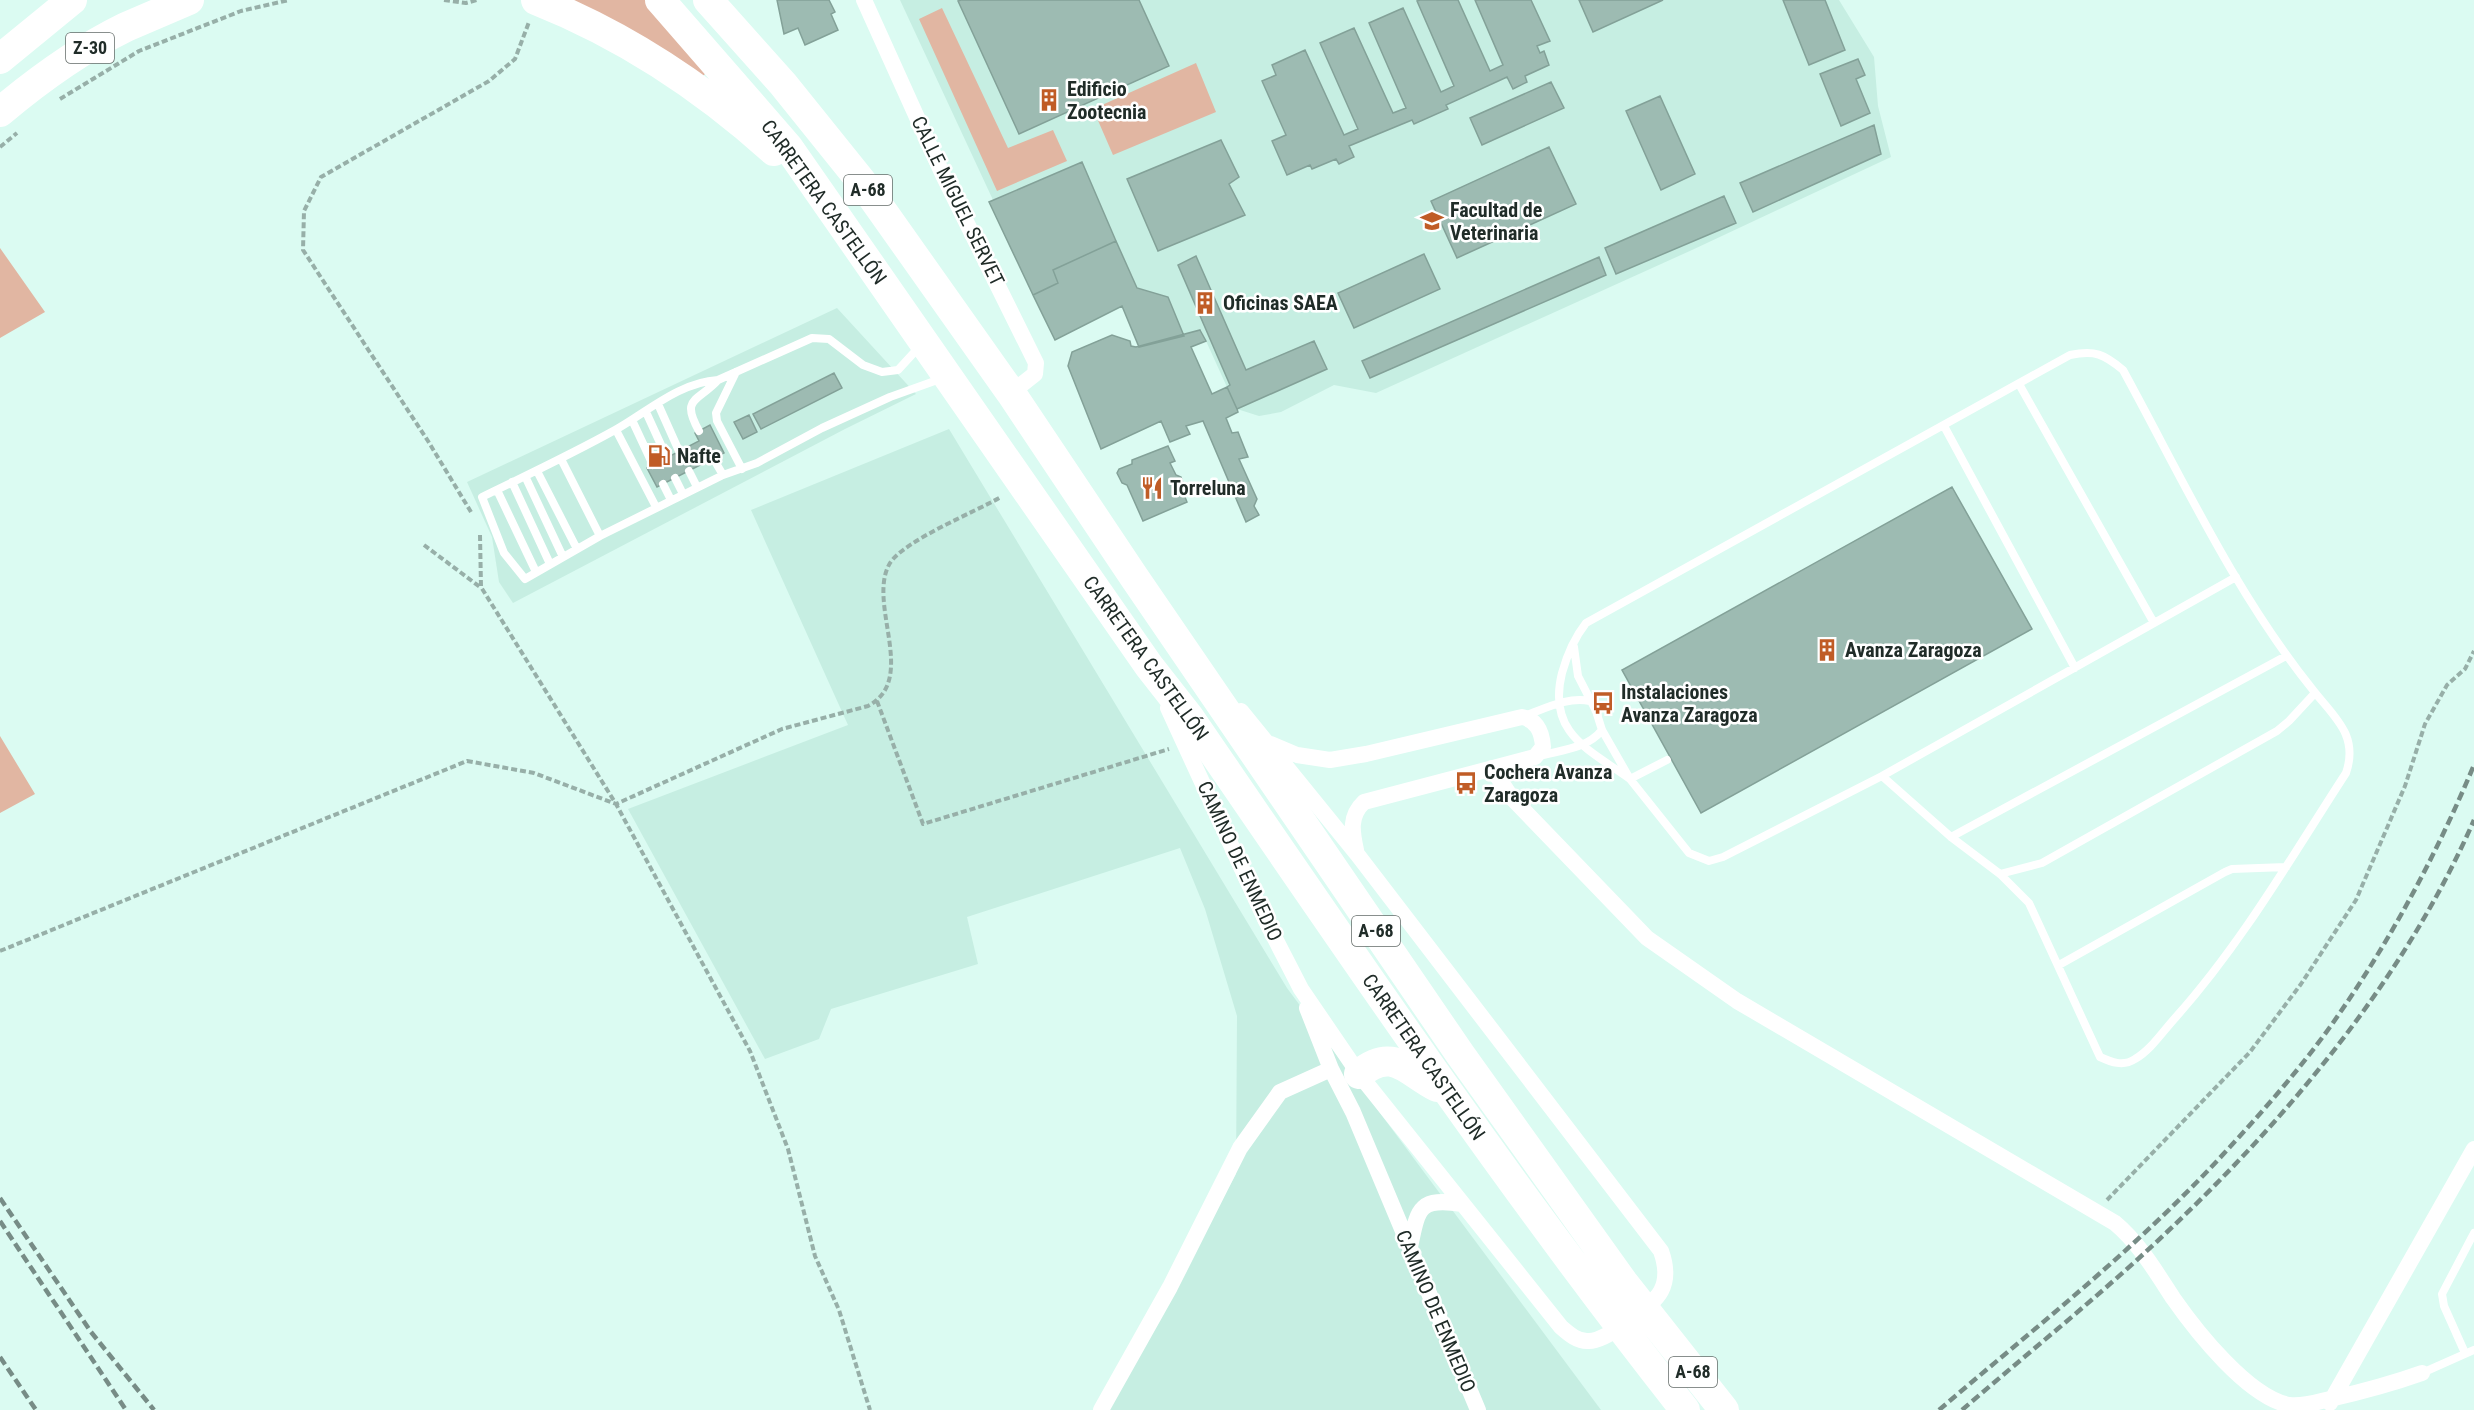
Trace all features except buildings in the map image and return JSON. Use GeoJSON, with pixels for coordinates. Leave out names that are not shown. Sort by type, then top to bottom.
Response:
{"type":"FeatureCollection","features":[{"type":"Feature","properties":{"kind":"highway","name":"Z-30"},"geometry":{"type":"LineString","coordinates":[[0,59],[72,0]]}},
{"type":"Feature","properties":{"kind":"highway","name":"Z-30"},"geometry":{"type":"LineString","coordinates":[[13,119],[33,86],[124,28],[189,0]]}},
{"type":"Feature","properties":{"kind":"highway"},"geometry":{"type":"LineString","coordinates":[[537,0],[622,41],[686,82],[748,129],[816,189]]}},
{"type":"Feature","properties":{"kind":"highway","name":"CARRETERA CASTELLÓN"},"geometry":{"type":"LineString","coordinates":[[660,0],[788,147],[1149,666],[1189,717],[1446,1091],[1599,1300],[1651,1343],[1724,1410]]}},
{"type":"Feature","properties":{"kind":"highway","name":"CARRETERA CASTELLÓN"},"geometry":{"type":"LineString","coordinates":[[708,0],[783,84],[861,181],[1011,393],[1460,1054],[1623,1282],[1651,1343],[1686,1410]]}},
{"type":"Feature","properties":{"kind":"highway"},"geometry":{"type":"LineString","coordinates":[[1345,1072],[1389,1060],[1401,1064],[1446,1091]]}},
{"type":"Feature","properties":{"kind":"street","name":"CALLE MIGUEL SERVET"},"geometry":{"type":"LineString","coordinates":[[864,0],[943,175],[1036,363],[1037,370],[1032,378],[1011,393]]}},
{"type":"Feature","properties":{"kind":"street","name":"CARRETERA CASTELLÓN"},"geometry":{"type":"LineString","coordinates":[[1134,577],[1357,854],[1660,1251],[1666,1266],[1661,1292],[1653,1301],[1608,1335],[1590,1342],[1581,1341],[1561,1327],[1462,1204],[1345,1072]]}},
{"type":"Feature","properties":{"kind":"street","name":"CAMINO DE ENMEDIO"},"geometry":{"type":"LineString","coordinates":[[1149,666],[1264,919],[1345,1072],[1351,1089],[1353,1112]]}},
{"type":"Feature","properties":{"kind":"street"},"geometry":{"type":"LineString","coordinates":[[1266,741],[1298,755],[1330,760],[1366,754],[1522,717],[1533,721],[1539,729],[1543,747],[1535,757],[1364,802],[1355,813],[1352,823],[1357,854]]}},
{"type":"Feature","properties":{"kind":"street"},"geometry":{"type":"LineString","coordinates":[[1492,768],[1511,797],[1647,939],[1737,1000],[2096,1211],[2121,1228],[2152,1266],[2194,1329],[2213,1351],[2237,1373],[2273,1398],[2289,1405],[2329,1404],[2422,1373]]}},
{"type":"Feature","properties":{"kind":"street","name":"CAMINO DE ENMEDIO"},"geometry":{"type":"LineString","coordinates":[[1301,990],[1314,1028],[1345,1072],[1353,1112],[1478,1410]]}},
{"type":"Feature","properties":{"kind":"street"},"geometry":{"type":"LineString","coordinates":[[1101,1410],[1170,1287],[1240,1148],[1280,1092],[1345,1072]]}},
{"type":"Feature","properties":{"kind":"street"},"geometry":{"type":"LineString","coordinates":[[2329,1404],[2474,1149]]}},
{"type":"Feature","properties":{"kind":"street"},"geometry":{"type":"LineString","coordinates":[[1410,1247],[1416,1216],[1427,1204],[1441,1201],[1462,1204]]}},
{"type":"Feature","properties":{"kind":"lane"},"geometry":{"type":"LineString","coordinates":[[924,341],[898,370],[889,372],[873,370],[863,365],[835,342],[822,338],[802,341],[718,380],[703,381],[658,404],[616,430],[483,497],[504,553],[525,579],[600,536],[697,487],[742,469],[880,402],[948,376]]}},
{"type":"Feature","properties":{"kind":"lane"},"geometry":{"type":"LineString","coordinates":[[1630,779],[1583,745],[1564,724],[1559,704],[1562,672],[1580,630],[1594,617],[2070,355],[2086,352],[2107,356],[2123,370],[2236,577],[2286,656],[2346,734],[2350,744],[2346,773],[2247,927],[2189,1002],[2148,1048],[2126,1063],[2113,1062],[2100,1057],[2029,903],[2000,874],[1951,837],[1882,776]]}},
{"type":"Feature","properties":{"kind":"lane"},"geometry":{"type":"LineString","coordinates":[[736,372],[716,413],[717,421],[742,469]]}},
{"type":"Feature","properties":{"kind":"lane"},"geometry":{"type":"LineString","coordinates":[[699,431],[692,418],[690,406],[692,400],[708,390],[718,380]]}},
{"type":"Feature","properties":{"kind":"lane"},"geometry":{"type":"LineString","coordinates":[[2019,384],[2154,623]]}},
{"type":"Feature","properties":{"kind":"lane"},"geometry":{"type":"LineString","coordinates":[[658,404],[679,451]]}},
{"type":"Feature","properties":{"kind":"lane"},"geometry":{"type":"LineString","coordinates":[[646,412],[667,458]]}},
{"type":"Feature","properties":{"kind":"lane"},"geometry":{"type":"LineString","coordinates":[[632,420],[653,465]]}},
{"type":"Feature","properties":{"kind":"lane"},"geometry":{"type":"LineString","coordinates":[[1944,426],[2075,668]]}},
{"type":"Feature","properties":{"kind":"lane"},"geometry":{"type":"LineString","coordinates":[[616,430],[656,507]]}},
{"type":"Feature","properties":{"kind":"lane"},"geometry":{"type":"LineString","coordinates":[[713,458],[723,475]]}},
{"type":"Feature","properties":{"kind":"lane"},"geometry":{"type":"LineString","coordinates":[[561,459],[600,536]]}},
{"type":"Feature","properties":{"kind":"lane"},"geometry":{"type":"LineString","coordinates":[[537,471],[577,549]]}},
{"type":"Feature","properties":{"kind":"lane"},"geometry":{"type":"LineString","coordinates":[[688,471],[697,487]]}},
{"type":"Feature","properties":{"kind":"lane"},"geometry":{"type":"LineString","coordinates":[[525,476],[563,557]]}},
{"type":"Feature","properties":{"kind":"lane"},"geometry":{"type":"LineString","coordinates":[[675,477],[683,494]]}},
{"type":"Feature","properties":{"kind":"lane"},"geometry":{"type":"LineString","coordinates":[[512,482],[550,564]]}},
{"type":"Feature","properties":{"kind":"lane"},"geometry":{"type":"LineString","coordinates":[[663,484],[671,500]]}},
{"type":"Feature","properties":{"kind":"lane"},"geometry":{"type":"LineString","coordinates":[[497,490],[536,572]]}},
{"type":"Feature","properties":{"kind":"lane"},"geometry":{"type":"LineString","coordinates":[[1574,643],[1578,676],[1596,711],[1602,730],[1630,779],[1689,853],[1709,861],[1724,857],[1882,776],[2236,577]]}},
{"type":"Feature","properties":{"kind":"lane"},"geometry":{"type":"LineString","coordinates":[[1951,837],[2286,656]]}},
{"type":"Feature","properties":{"kind":"lane"},"geometry":{"type":"LineString","coordinates":[[2000,874],[2042,863],[2277,731],[2315,693]]}},
{"type":"Feature","properties":{"kind":"lane"},"geometry":{"type":"LineString","coordinates":[[1522,717],[1559,704],[1580,699],[1590,700]]}},
{"type":"Feature","properties":{"kind":"lane"},"geometry":{"type":"LineString","coordinates":[[1535,757],[1583,745],[1594,739],[1602,730]]}},
{"type":"Feature","properties":{"kind":"lane"},"geometry":{"type":"LineString","coordinates":[[1630,779],[1667,760]]}},
{"type":"Feature","properties":{"kind":"lane"},"geometry":{"type":"LineString","coordinates":[[2059,965],[2225,872],[2241,868],[2286,867]]}},
{"type":"Feature","properties":{"kind":"lane"},"geometry":{"type":"LineString","coordinates":[[2465,1353],[2444,1306],[2442,1294],[2474,1233]]}},
{"type":"Feature","properties":{"kind":"lane"},"geometry":{"type":"LineString","coordinates":[[2422,1373],[2474,1350]]}},
{"type":"Feature","properties":{"kind":"path"},"geometry":{"type":"LineString","coordinates":[[51,105],[139,51],[241,11],[290,0]]}},
{"type":"Feature","properties":{"kind":"path"},"geometry":{"type":"LineString","coordinates":[[444,0],[466,3],[477,0]]}},
{"type":"Feature","properties":{"kind":"path"},"geometry":{"type":"LineString","coordinates":[[474,518],[428,441],[303,250],[304,211],[321,177],[489,81],[515,59],[537,0]]}},
{"type":"Feature","properties":{"kind":"path"},"geometry":{"type":"LineString","coordinates":[[0,147],[13,119]]}},
{"type":"Feature","properties":{"kind":"path"},"geometry":{"type":"LineString","coordinates":[[0,951],[467,761],[534,773],[616,804],[782,729],[868,706],[877,701],[889,682],[891,668],[884,586],[891,561],[912,544],[1023,484]]}},
{"type":"Feature","properties":{"kind":"path"},"geometry":{"type":"LineString","coordinates":[[480,528],[481,587]]}},
{"type":"Feature","properties":{"kind":"path"},"geometry":{"type":"LineString","coordinates":[[424,545],[481,587],[616,804],[750,1052],[788,1149],[815,1256],[840,1310],[870,1410]]}},
{"type":"Feature","properties":{"kind":"path"},"geometry":{"type":"LineString","coordinates":[[2096,1211],[2250,1052],[2301,984],[2356,900],[2405,786],[2425,723],[2447,685],[2466,669],[2474,651]]}},
{"type":"Feature","properties":{"kind":"path"},"geometry":{"type":"LineString","coordinates":[[877,701],[923,824],[1185,744]]}},
{"type":"Feature","properties":{"kind":"shaded area"},"geometry":{"type":"Polygon","coordinates":[[[567,0],[645,0],[706,67],[705,74],[703,76],[567,0]]]}},
{"type":"Feature","properties":{"kind":"shaded area","name":"Facultad de Veterinaria"},"geometry":{"type":"Polygon","coordinates":[[[900,0],[1839,0],[1874,57],[1878,106],[1891,157],[1376,393],[1334,385],[1281,412],[1259,416],[1237,409],[1201,330],[1184,336],[1168,298],[1137,288],[1082,162],[993,200],[900,0]]]}},
{"type":"Feature","properties":{"kind":"shaded area"},"geometry":{"type":"Polygon","coordinates":[[[942,8],[1008,148],[1053,130],[1067,161],[997,191],[919,19],[942,8]]]}},
{"type":"Feature","properties":{"kind":"shaded area"},"geometry":{"type":"Polygon","coordinates":[[[1196,63],[1216,112],[1113,155],[1093,109],[1196,63]]]}},
{"type":"Feature","properties":{"kind":"shaded area"},"geometry":{"type":"Polygon","coordinates":[[[0,248],[45,312],[0,338],[0,248]]]}},
{"type":"Feature","properties":{"kind":"shaded area","name":"Nafte"},"geometry":{"type":"Polygon","coordinates":[[[837,308],[916,394],[513,603],[499,582],[492,537],[467,482],[837,308]]]}},
{"type":"Feature","properties":{"kind":"shaded area"},"geometry":{"type":"Polygon","coordinates":[[[949,429],[1287,988],[1601,1410],[1108,1410],[1236,1174],[1237,1016],[1205,909],[1180,848],[967,917],[978,964],[831,1009],[819,1039],[765,1059],[628,809],[848,725],[751,510],[949,429]]]}},
{"type":"Feature","properties":{"kind":"shaded area"},"geometry":{"type":"Polygon","coordinates":[[[0,736],[35,794],[0,813],[0,736]]]}},
{"type":"Feature","properties":{"kind":"railway"},"geometry":{"type":"LineString","coordinates":[[1939,1410],[2088,1284],[2160,1218],[2228,1149],[2294,1074],[2330,1027],[2391,933],[2427,867],[2474,765]]}},
{"type":"Feature","properties":{"kind":"railway"},"geometry":{"type":"LineString","coordinates":[[1962,1410],[2092,1300],[2167,1232],[2257,1141],[2300,1092],[2341,1041],[2415,934],[2474,820]]}},
{"type":"Feature","properties":{"kind":"railway"},"geometry":{"type":"LineString","coordinates":[[0,1198],[91,1332],[154,1410]]}},
{"type":"Feature","properties":{"kind":"railway"},"geometry":{"type":"LineString","coordinates":[[0,1221],[126,1410]]}},
{"type":"Feature","properties":{"kind":"railway"},"geometry":{"type":"LineString","coordinates":[[0,1357],[36,1410]]}},
{"type":"Feature","properties":{"kind":"place","name":"Edificio Zootecnia"},"geometry":{"type":"Point","coordinates":[1049,100]}},
{"type":"Feature","properties":{"kind":"place","name":"Facultad de Veterinaria"},"geometry":{"type":"Point","coordinates":[1432,221]}},
{"type":"Feature","properties":{"kind":"place","name":"Oficinas SAEA"},"geometry":{"type":"Point","coordinates":[1205,303]}},
{"type":"Feature","properties":{"kind":"place","name":"Nafte"},"geometry":{"type":"Point","coordinates":[659,456]}},
{"type":"Feature","properties":{"kind":"place","name":"Torreluna"},"geometry":{"type":"Point","coordinates":[1152,488]}},
{"type":"Feature","properties":{"kind":"place","name":"Avanza Zaragoza"},"geometry":{"type":"Point","coordinates":[1827,650]}},
{"type":"Feature","properties":{"kind":"place","name":"Instalaciones Avanza Zaragoza"},"geometry":{"type":"Point","coordinates":[1603,703]}},
{"type":"Feature","properties":{"kind":"place","name":"Cochera Avanza Zaragoza"},"geometry":{"type":"Point","coordinates":[1466,783]}}]}
